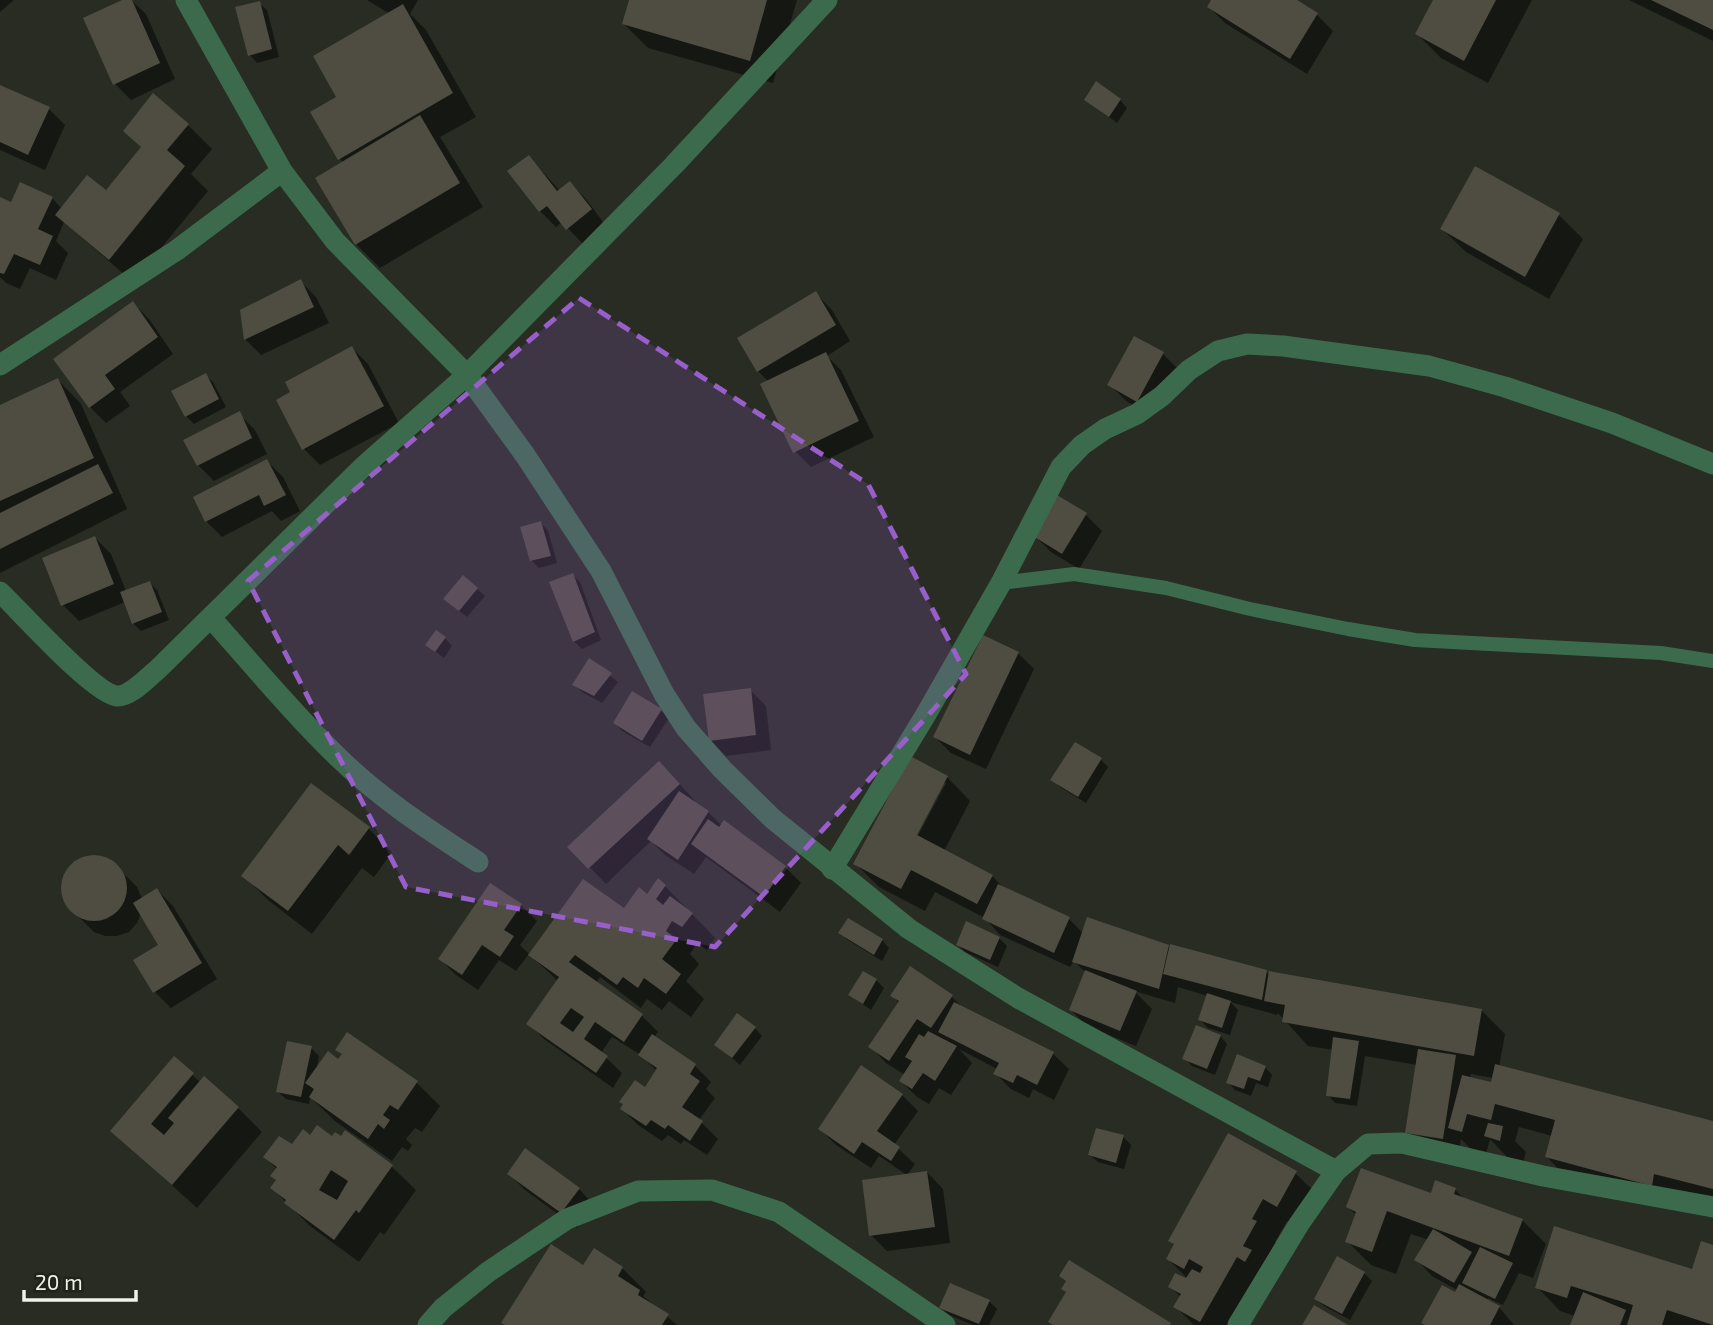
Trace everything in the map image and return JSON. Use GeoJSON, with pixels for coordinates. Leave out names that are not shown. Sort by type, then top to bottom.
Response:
{"type":"FeatureCollection","features":[{"type":"Feature","properties":{"kind":"street"},"geometry":{"type":"LineString","coordinates":[[186,0],[282,171],[335,241],[467,375],[525,454],[601,571],[664,694],[686,728],[722,769],[832,869],[909,929],[1018,998],[1336,1171]]}},
{"type":"Feature","properties":{"kind":"street"},"geometry":{"type":"LineString","coordinates":[[0,592],[67,660],[106,692],[117,696],[128,693],[157,670],[356,475],[467,375],[674,166],[827,0]]}},
{"type":"Feature","properties":{"kind":"street"},"geometry":{"type":"LineString","coordinates":[[0,365],[177,250],[282,171]]}},
{"type":"Feature","properties":{"kind":"street"},"geometry":{"type":"LineString","coordinates":[[832,869],[925,716],[1061,467],[1082,445],[1105,429],[1137,414],[1162,396],[1189,370],[1218,351],[1248,344],[1283,346],[1429,366],[1505,387],[1612,423],[1713,464]]}},
{"type":"Feature","properties":{"kind":"street"},"geometry":{"type":"LineString","coordinates":[[211,618],[341,761],[395,805],[478,862]]}},
{"type":"Feature","properties":{"kind":"street"},"geometry":{"type":"LineString","coordinates":[[1238,1325],[1299,1224],[1336,1171],[1368,1144],[1402,1143],[1543,1176],[1713,1208]]}},
{"type":"Feature","properties":{"kind":"street"},"geometry":{"type":"LineString","coordinates":[[428,1325],[443,1308],[488,1272],[567,1219],[638,1191],[712,1190],[779,1212],[945,1325]]}},
{"type":"Feature","properties":{"kind":"lane"},"geometry":{"type":"LineString","coordinates":[[1000,583],[1074,574],[1166,588],[1250,609],[1416,640],[1661,653],[1713,661]]}},
{"type":"Feature","properties":{"kind":"highlighted area"},"geometry":{"type":"Polygon","coordinates":[[[579,298],[868,484],[966,674],[715,947],[406,887],[248,581],[579,298]]]}},
{"type":"Feature","properties":{"kind":"building"},"geometry":{"type":"Polygon","coordinates":[[[122,0],[132,0],[160,63],[113,85],[83,18],[122,0]]]}},
{"type":"Feature","properties":{"kind":"building"},"geometry":{"type":"Polygon","coordinates":[[[629,0],[767,0],[750,61],[622,24],[629,0]]]}},
{"type":"Feature","properties":{"kind":"building"},"geometry":{"type":"Polygon","coordinates":[[[1211,0],[1297,0],[1318,13],[1290,59],[1207,7],[1211,0]]]}},
{"type":"Feature","properties":{"kind":"building"},"geometry":{"type":"Polygon","coordinates":[[[1433,0],[1496,0],[1464,61],[1415,34],[1433,0]]]}},
{"type":"Feature","properties":{"kind":"building"},"geometry":{"type":"Polygon","coordinates":[[[1651,0],[1713,0],[1713,30],[1651,0]]]}},
{"type":"Feature","properties":{"kind":"building"},"geometry":{"type":"Polygon","coordinates":[[[260,1],[272,49],[248,56],[235,7],[260,1]]]}},
{"type":"Feature","properties":{"kind":"building"},"geometry":{"type":"Polygon","coordinates":[[[403,4],[453,93],[338,160],[310,112],[336,97],[313,56],[403,4]]]}},
{"type":"Feature","properties":{"kind":"building"},"geometry":{"type":"Polygon","coordinates":[[[1096,81],[1121,99],[1109,117],[1084,100],[1096,81]]]}},
{"type":"Feature","properties":{"kind":"building"},"geometry":{"type":"Polygon","coordinates":[[[0,85],[50,107],[28,155],[0,142],[0,85]]]}},
{"type":"Feature","properties":{"kind":"building"},"geometry":{"type":"Polygon","coordinates":[[[153,93],[189,124],[167,150],[185,166],[109,260],[55,215],[87,175],[106,190],[141,147],[123,131],[153,93]]]}},
{"type":"Feature","properties":{"kind":"building"},"geometry":{"type":"Polygon","coordinates":[[[420,115],[460,183],[355,245],[315,178],[420,115]]]}},
{"type":"Feature","properties":{"kind":"building"},"geometry":{"type":"Polygon","coordinates":[[[529,155],[557,191],[570,181],[592,209],[566,230],[547,206],[539,212],[507,171],[529,155]]]}},
{"type":"Feature","properties":{"kind":"building"},"geometry":{"type":"Polygon","coordinates":[[[1475,166],[1560,213],[1525,277],[1440,229],[1475,166]]]}},
{"type":"Feature","properties":{"kind":"building"},"geometry":{"type":"Polygon","coordinates":[[[20,182],[53,197],[38,229],[53,236],[40,265],[14,254],[4,274],[0,273],[0,197],[11,202],[20,182]]]}},
{"type":"Feature","properties":{"kind":"building"},"geometry":{"type":"Polygon","coordinates":[[[301,279],[314,307],[244,340],[240,310],[301,279]]]}},
{"type":"Feature","properties":{"kind":"building"},"geometry":{"type":"Polygon","coordinates":[[[816,291],[836,325],[757,372],[737,338],[816,291]]]}},
{"type":"Feature","properties":{"kind":"building"},"geometry":{"type":"Polygon","coordinates":[[[133,301],[158,337],[105,375],[115,389],[89,408],[53,359],[133,301]]]}},
{"type":"Feature","properties":{"kind":"building"},"geometry":{"type":"Polygon","coordinates":[[[1134,336],[1164,352],[1137,402],[1107,385],[1134,336]]]}},
{"type":"Feature","properties":{"kind":"building"},"geometry":{"type":"Polygon","coordinates":[[[352,346],[384,406],[302,450],[276,400],[290,392],[285,382],[352,346]]]}},
{"type":"Feature","properties":{"kind":"building"},"geometry":{"type":"Polygon","coordinates":[[[826,352],[859,421],[793,453],[760,384],[826,352]]]}},
{"type":"Feature","properties":{"kind":"building"},"geometry":{"type":"Polygon","coordinates":[[[206,373],[219,399],[185,417],[171,391],[206,373]]]}},
{"type":"Feature","properties":{"kind":"building"},"geometry":{"type":"Polygon","coordinates":[[[58,378],[94,458],[0,501],[0,405],[58,378]]]}},
{"type":"Feature","properties":{"kind":"building"},"geometry":{"type":"Polygon","coordinates":[[[240,411],[252,438],[197,466],[183,440],[240,411]]]}},
{"type":"Feature","properties":{"kind":"building"},"geometry":{"type":"Polygon","coordinates":[[[267,459],[286,495],[264,506],[259,495],[205,522],[193,497],[267,459]]]}},
{"type":"Feature","properties":{"kind":"building"},"geometry":{"type":"Polygon","coordinates":[[[98,464],[113,493],[0,549],[0,513],[98,464]]]}},
{"type":"Feature","properties":{"kind":"building"},"geometry":{"type":"Polygon","coordinates":[[[1057,495],[1087,513],[1062,554],[1033,536],[1057,495]]]}},
{"type":"Feature","properties":{"kind":"building"},"geometry":{"type":"Polygon","coordinates":[[[541,521],[551,556],[530,561],[520,527],[541,521]]]}},
{"type":"Feature","properties":{"kind":"building"},"geometry":{"type":"Polygon","coordinates":[[[95,536],[114,584],[61,606],[42,558],[95,536]]]}},
{"type":"Feature","properties":{"kind":"building"},"geometry":{"type":"Polygon","coordinates":[[[573,573],[595,632],[573,642],[549,582],[573,573]]]}},
{"type":"Feature","properties":{"kind":"building"},"geometry":{"type":"Polygon","coordinates":[[[463,575],[478,588],[459,611],[443,599],[463,575]]]}},
{"type":"Feature","properties":{"kind":"building"},"geometry":{"type":"Polygon","coordinates":[[[150,581],[162,612],[132,624],[120,592],[150,581]]]}},
{"type":"Feature","properties":{"kind":"building"},"geometry":{"type":"Polygon","coordinates":[[[436,630],[446,637],[435,652],[425,645],[436,630]]]}},
{"type":"Feature","properties":{"kind":"building"},"geometry":{"type":"Polygon","coordinates":[[[983,635],[1019,652],[970,755],[933,737],[983,635]]]}},
{"type":"Feature","properties":{"kind":"building"},"geometry":{"type":"Polygon","coordinates":[[[589,658],[612,673],[594,696],[572,685],[589,658]]]}},
{"type":"Feature","properties":{"kind":"building"},"geometry":{"type":"Polygon","coordinates":[[[751,688],[756,735],[709,741],[703,694],[751,688]]]}},
{"type":"Feature","properties":{"kind":"building"},"geometry":{"type":"Polygon","coordinates":[[[632,691],[662,709],[642,741],[613,723],[632,691]]]}},
{"type":"Feature","properties":{"kind":"building"},"geometry":{"type":"Polygon","coordinates":[[[1075,742],[1102,758],[1078,797],[1050,780],[1075,742]]]}},
{"type":"Feature","properties":{"kind":"building"},"geometry":{"type":"Polygon","coordinates":[[[910,756],[948,776],[917,835],[993,875],[977,904],[911,870],[901,889],[853,864],[910,756]]]}},
{"type":"Feature","properties":{"kind":"building"},"geometry":{"type":"Polygon","coordinates":[[[659,761],[680,784],[588,869],[567,847],[659,761]]]}},
{"type":"Feature","properties":{"kind":"building"},"geometry":{"type":"Polygon","coordinates":[[[311,783],[370,827],[349,855],[338,845],[288,911],[241,876],[311,783]]]}},
{"type":"Feature","properties":{"kind":"building"},"geometry":{"type":"Polygon","coordinates":[[[679,791],[709,811],[678,860],[647,839],[679,791]]]}},
{"type":"Feature","properties":{"kind":"building"},"geometry":{"type":"Polygon","coordinates":[[[708,819],[719,827],[724,820],[786,866],[764,897],[691,844],[708,819]]]}},
{"type":"Feature","properties":{"kind":"building"},"geometry":{"type":"Polygon","coordinates":[[[94,855],[107,858],[117,865],[124,875],[127,888],[124,901],[117,911],[107,918],[94,921],[81,918],[71,911],[64,901],[61,888],[64,875],[71,865],[81,858],[94,855]]]}},
{"type":"Feature","properties":{"kind":"building"},"geometry":{"type":"Polygon","coordinates":[[[658,878],[666,885],[656,899],[663,905],[670,896],[693,913],[682,927],[672,921],[666,931],[677,939],[662,959],[681,974],[666,994],[644,978],[638,988],[623,977],[617,985],[575,955],[569,962],[643,1014],[624,1042],[595,1022],[584,1039],[608,1056],[596,1073],[526,1024],[559,977],[528,955],[583,879],[624,908],[639,887],[647,894],[658,878]],[[571,1008],[560,1023],[573,1032],[584,1017],[571,1008]]]}},
{"type":"Feature","properties":{"kind":"building"},"geometry":{"type":"Polygon","coordinates":[[[490,883],[522,904],[504,930],[514,936],[500,957],[482,945],[462,975],[438,959],[490,883]]]}},
{"type":"Feature","properties":{"kind":"building"},"geometry":{"type":"Polygon","coordinates":[[[998,884],[1070,917],[1054,953],[982,919],[998,884]]]}},
{"type":"Feature","properties":{"kind":"building"},"geometry":{"type":"Polygon","coordinates":[[[157,888],[202,963],[153,993],[133,960],[158,945],[133,903],[157,888]]]}},
{"type":"Feature","properties":{"kind":"building"},"geometry":{"type":"Polygon","coordinates":[[[1087,917],[1169,945],[1159,989],[1072,962],[1087,917]]]}},
{"type":"Feature","properties":{"kind":"building"},"geometry":{"type":"Polygon","coordinates":[[[848,918],[883,939],[874,955],[838,933],[848,918]]]}},
{"type":"Feature","properties":{"kind":"building"},"geometry":{"type":"Polygon","coordinates":[[[966,921],[1000,937],[990,960],[956,945],[966,921]]]}},
{"type":"Feature","properties":{"kind":"building"},"geometry":{"type":"Polygon","coordinates":[[[1170,944],[1267,970],[1262,1000],[1163,974],[1170,944]]]}},
{"type":"Feature","properties":{"kind":"building"},"geometry":{"type":"Polygon","coordinates":[[[910,966],[953,995],[931,1028],[917,1019],[889,1061],[868,1047],[899,1001],[890,996],[910,966]]]}},
{"type":"Feature","properties":{"kind":"building"},"geometry":{"type":"Polygon","coordinates":[[[1085,970],[1137,991],[1120,1031],[1069,1010],[1085,970]]]}},
{"type":"Feature","properties":{"kind":"building"},"geometry":{"type":"Polygon","coordinates":[[[863,971],[877,979],[863,1004],[848,995],[863,971]]]}},
{"type":"Feature","properties":{"kind":"building"},"geometry":{"type":"Polygon","coordinates":[[[1269,971],[1482,1009],[1474,1056],[1282,1022],[1285,1005],[1264,1001],[1269,971]]]}},
{"type":"Feature","properties":{"kind":"building"},"geometry":{"type":"Polygon","coordinates":[[[1207,993],[1231,1001],[1222,1028],[1198,1020],[1207,993]]]}},
{"type":"Feature","properties":{"kind":"building"},"geometry":{"type":"Polygon","coordinates":[[[954,1002],[1054,1052],[1037,1085],[1017,1075],[1013,1083],[993,1074],[999,1063],[938,1032],[954,1002]]]}},
{"type":"Feature","properties":{"kind":"building"},"geometry":{"type":"Polygon","coordinates":[[[737,1013],[756,1027],[732,1058],[714,1045],[737,1013]]]}},
{"type":"Feature","properties":{"kind":"building"},"geometry":{"type":"Polygon","coordinates":[[[1196,1025],[1221,1035],[1207,1069],[1182,1059],[1196,1025]]]}},
{"type":"Feature","properties":{"kind":"building"},"geometry":{"type":"Polygon","coordinates":[[[928,1031],[957,1046],[935,1081],[923,1073],[912,1089],[899,1081],[912,1061],[905,1057],[919,1034],[924,1037],[928,1031]]]}},
{"type":"Feature","properties":{"kind":"building"},"geometry":{"type":"Polygon","coordinates":[[[347,1032],[418,1081],[398,1110],[390,1105],[383,1115],[390,1120],[384,1129],[378,1124],[368,1139],[309,1097],[314,1089],[305,1083],[328,1051],[338,1059],[342,1054],[335,1050],[347,1032]]]}},
{"type":"Feature","properties":{"kind":"building"},"geometry":{"type":"Polygon","coordinates":[[[652,1034],[696,1064],[690,1074],[700,1081],[682,1107],[703,1121],[690,1141],[668,1125],[665,1129],[651,1120],[646,1126],[620,1109],[623,1104],[619,1102],[635,1080],[645,1087],[657,1068],[638,1055],[652,1034]]]}},
{"type":"Feature","properties":{"kind":"building"},"geometry":{"type":"Polygon","coordinates":[[[1333,1037],[1359,1041],[1350,1099],[1326,1096],[1333,1037]]]}},
{"type":"Feature","properties":{"kind":"building"},"geometry":{"type":"Polygon","coordinates":[[[287,1041],[312,1046],[301,1097],[276,1092],[287,1041]]]}},
{"type":"Feature","properties":{"kind":"building"},"geometry":{"type":"Polygon","coordinates":[[[1418,1049],[1456,1055],[1443,1139],[1405,1133],[1418,1049]]]}},
{"type":"Feature","properties":{"kind":"building"},"geometry":{"type":"Polygon","coordinates":[[[1237,1054],[1266,1066],[1260,1081],[1248,1077],[1244,1089],[1226,1083],[1237,1054]]]}},
{"type":"Feature","properties":{"kind":"building"},"geometry":{"type":"Polygon","coordinates":[[[174,1056],[194,1073],[151,1124],[164,1135],[174,1123],[168,1118],[204,1076],[239,1107],[172,1185],[110,1131],[174,1056]]]}},
{"type":"Feature","properties":{"kind":"building"},"geometry":{"type":"Polygon","coordinates":[[[1495,1064],[1713,1121],[1713,1189],[1654,1174],[1652,1186],[1545,1157],[1555,1120],[1495,1104],[1491,1120],[1467,1114],[1462,1132],[1448,1128],[1462,1075],[1491,1082],[1495,1064]]]}},
{"type":"Feature","properties":{"kind":"building"},"geometry":{"type":"Polygon","coordinates":[[[861,1065],[903,1094],[877,1131],[900,1147],[891,1161],[862,1142],[854,1154],[818,1129],[861,1065]]]}},
{"type":"Feature","properties":{"kind":"building"},"geometry":{"type":"Polygon","coordinates":[[[1488,1123],[1503,1126],[1500,1141],[1484,1136],[1488,1123]]]}},
{"type":"Feature","properties":{"kind":"building"},"geometry":{"type":"Polygon","coordinates":[[[317,1125],[332,1136],[335,1132],[341,1136],[345,1130],[393,1165],[359,1213],[356,1210],[334,1240],[284,1203],[286,1200],[270,1188],[276,1180],[270,1176],[277,1167],[263,1157],[279,1136],[292,1144],[303,1129],[310,1135],[317,1125]],[[331,1170],[319,1190],[337,1200],[348,1181],[331,1170]]]}},
{"type":"Feature","properties":{"kind":"building"},"geometry":{"type":"Polygon","coordinates":[[[1096,1128],[1124,1135],[1116,1163],[1088,1155],[1096,1128]]]}},
{"type":"Feature","properties":{"kind":"building"},"geometry":{"type":"Polygon","coordinates":[[[1228,1133],[1297,1171],[1277,1207],[1263,1199],[1252,1219],[1257,1221],[1243,1246],[1252,1250],[1245,1262],[1237,1257],[1200,1322],[1173,1307],[1181,1294],[1168,1287],[1175,1273],[1186,1278],[1192,1269],[1200,1273],[1203,1267],[1189,1259],[1184,1269],[1166,1259],[1174,1244],[1168,1241],[1228,1133]]]}},
{"type":"Feature","properties":{"kind":"building"},"geometry":{"type":"Polygon","coordinates":[[[525,1148],[580,1188],[561,1213],[507,1174],[525,1148]]]}},
{"type":"Feature","properties":{"kind":"building"},"geometry":{"type":"Polygon","coordinates":[[[1361,1168],[1431,1193],[1435,1180],[1456,1188],[1454,1194],[1523,1219],[1509,1256],[1387,1211],[1372,1252],[1345,1242],[1356,1212],[1346,1207],[1361,1168]]]}},
{"type":"Feature","properties":{"kind":"building"},"geometry":{"type":"Polygon","coordinates":[[[927,1171],[935,1227],[869,1236],[862,1180],[927,1171]]]}},
{"type":"Feature","properties":{"kind":"building"},"geometry":{"type":"Polygon","coordinates":[[[1554,1226],[1692,1269],[1701,1241],[1713,1245],[1713,1325],[1667,1310],[1662,1325],[1627,1325],[1633,1305],[1571,1286],[1567,1298],[1535,1288],[1554,1226]]]}},
{"type":"Feature","properties":{"kind":"building"},"geometry":{"type":"Polygon","coordinates":[[[1433,1229],[1472,1252],[1454,1283],[1414,1260],[1433,1229]]]}},
{"type":"Feature","properties":{"kind":"building"},"geometry":{"type":"Polygon","coordinates":[[[551,1244],[583,1265],[594,1248],[623,1267],[618,1276],[640,1290],[638,1295],[669,1314],[662,1325],[501,1323],[551,1244]]]}},
{"type":"Feature","properties":{"kind":"building"},"geometry":{"type":"Polygon","coordinates":[[[1480,1247],[1513,1263],[1495,1299],[1462,1283],[1480,1247]]]}},
{"type":"Feature","properties":{"kind":"building"},"geometry":{"type":"Polygon","coordinates":[[[1337,1256],[1365,1272],[1342,1314],[1314,1299],[1337,1256]]]}},
{"type":"Feature","properties":{"kind":"building"},"geometry":{"type":"Polygon","coordinates":[[[1069,1260],[1171,1323],[1170,1325],[1053,1325],[1048,1322],[1066,1292],[1061,1289],[1066,1281],[1059,1276],[1069,1260]]]}},
{"type":"Feature","properties":{"kind":"building"},"geometry":{"type":"Polygon","coordinates":[[[950,1283],[990,1300],[979,1324],[939,1308],[950,1283]]]}},
{"type":"Feature","properties":{"kind":"building"},"geometry":{"type":"Polygon","coordinates":[[[1459,1284],[1500,1306],[1490,1325],[1421,1323],[1442,1285],[1455,1292],[1459,1284]]]}},
{"type":"Feature","properties":{"kind":"building"},"geometry":{"type":"Polygon","coordinates":[[[1583,1292],[1626,1310],[1620,1325],[1570,1325],[1583,1292]]]}},
{"type":"Feature","properties":{"kind":"building"},"geometry":{"type":"Polygon","coordinates":[[[1314,1305],[1348,1325],[1302,1325],[1314,1305]]]}}]}
